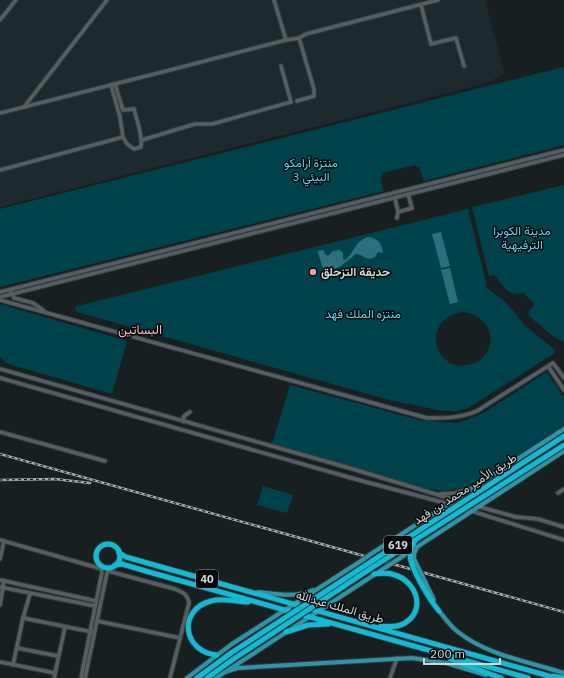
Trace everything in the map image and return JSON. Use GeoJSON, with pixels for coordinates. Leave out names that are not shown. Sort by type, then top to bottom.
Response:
{"type":"FeatureCollection","features":[{"type":"Feature","properties":{"kind":"highway","name":"طريق الأمير محمد بن فهد"},"geometry":{"type":"LineString","coordinates":[[197,678],[231,653],[564,436]]}},
{"type":"Feature","properties":{"kind":"highway","name":"طريق الأمير محمد بن فهد"},"geometry":{"type":"LineString","coordinates":[[207,678],[235,658],[564,445]]}},
{"type":"Feature","properties":{"kind":"highway"},"geometry":{"type":"LineString","coordinates":[[416,540],[410,552],[411,563],[428,598],[439,611]]}},
{"type":"Feature","properties":{"kind":"highway"},"geometry":{"type":"LineString","coordinates":[[107,544],[112,544],[116,547],[119,553],[119,559],[111,568],[101,567],[96,554],[101,546],[107,544]]}},
{"type":"Feature","properties":{"kind":"highway","name":"طريق الملك عبدالله"},"geometry":{"type":"LineString","coordinates":[[119,553],[126,557],[556,678]]}},
{"type":"Feature","properties":{"kind":"highway","name":"طريق الملك عبدالله"},"geometry":{"type":"LineString","coordinates":[[111,568],[122,564],[528,678]]}},
{"type":"Feature","properties":{"kind":"highway"},"geometry":{"type":"LineString","coordinates":[[371,626],[389,627],[404,624],[410,619],[416,606],[414,588],[408,582],[394,574],[374,574]]}},
{"type":"Feature","properties":{"kind":"highway"},"geometry":{"type":"LineString","coordinates":[[217,655],[207,654],[194,644],[188,630],[189,621],[192,614],[202,604],[211,600],[255,602]]}},
{"type":"Feature","properties":{"kind":"highway"},"geometry":{"type":"LineString","coordinates":[[286,632],[308,625],[335,624]]}},
{"type":"Feature","properties":{"kind":"highway"},"geometry":{"type":"LineString","coordinates":[[421,648],[501,678]]}},
{"type":"Feature","properties":{"kind":"highway"},"geometry":{"type":"LineString","coordinates":[[548,676],[564,678]]}},
{"type":"Feature","properties":{"kind":"main road"},"geometry":{"type":"LineString","coordinates":[[187,678],[232,644],[564,429]]}},
{"type":"Feature","properties":{"kind":"main road"},"geometry":{"type":"LineString","coordinates":[[216,678],[564,451]]}},
{"type":"Feature","properties":{"kind":"main road"},"geometry":{"type":"LineString","coordinates":[[417,547],[414,554],[414,559],[439,611],[451,626],[465,637],[492,650],[521,661],[564,673]]}},
{"type":"Feature","properties":{"kind":"main road"},"geometry":{"type":"LineString","coordinates":[[251,592],[294,596],[306,593],[322,586]]}},
{"type":"Feature","properties":{"kind":"main road"},"geometry":{"type":"LineString","coordinates":[[225,672],[238,668],[396,658],[429,659],[497,678]]}},
{"type":"Feature","properties":{"kind":"street"},"geometry":{"type":"LineString","coordinates":[[0,20],[16,0]]}},
{"type":"Feature","properties":{"kind":"street"},"geometry":{"type":"LineString","coordinates":[[24,107],[107,0]]}},
{"type":"Feature","properties":{"kind":"street"},"geometry":{"type":"LineString","coordinates":[[274,0],[286,40]]}},
{"type":"Feature","properties":{"kind":"street"},"geometry":{"type":"LineString","coordinates":[[0,113],[286,40],[299,38],[306,34],[438,0]]}},
{"type":"Feature","properties":{"kind":"street"},"geometry":{"type":"LineString","coordinates":[[420,5],[431,44],[456,38],[464,66]]}},
{"type":"Feature","properties":{"kind":"street"},"geometry":{"type":"LineString","coordinates":[[297,101],[314,96],[314,89],[299,38]]}},
{"type":"Feature","properties":{"kind":"street"},"geometry":{"type":"LineString","coordinates":[[142,140],[195,124],[212,124],[291,102],[282,66]]}},
{"type":"Feature","properties":{"kind":"street"},"geometry":{"type":"LineString","coordinates":[[113,85],[123,110],[134,109],[142,140],[141,147],[134,149],[127,144],[123,137],[113,85]]}},
{"type":"Feature","properties":{"kind":"street"},"geometry":{"type":"LineString","coordinates":[[0,170],[123,137]]}},
{"type":"Feature","properties":{"kind":"street"},"geometry":{"type":"LineString","coordinates":[[0,292],[564,150]]}},
{"type":"Feature","properties":{"kind":"street"},"geometry":{"type":"LineString","coordinates":[[0,297],[564,155]]}},
{"type":"Feature","properties":{"kind":"street"},"geometry":{"type":"LineString","coordinates":[[511,163],[512,168]]}},
{"type":"Feature","properties":{"kind":"street"},"geometry":{"type":"LineString","coordinates":[[460,176],[461,181]]}},
{"type":"Feature","properties":{"kind":"street"},"geometry":{"type":"LineString","coordinates":[[437,182],[439,186]]}},
{"type":"Feature","properties":{"kind":"street"},"geometry":{"type":"LineString","coordinates":[[416,188],[417,192]]}},
{"type":"Feature","properties":{"kind":"street"},"geometry":{"type":"LineString","coordinates":[[388,194],[390,199]]}},
{"type":"Feature","properties":{"kind":"street"},"geometry":{"type":"LineString","coordinates":[[398,212],[412,208],[408,194]]}},
{"type":"Feature","properties":{"kind":"street"},"geometry":{"type":"LineString","coordinates":[[395,198],[398,212],[397,218]]}},
{"type":"Feature","properties":{"kind":"street"},"geometry":{"type":"LineString","coordinates":[[307,214],[309,219]]}},
{"type":"Feature","properties":{"kind":"street"},"geometry":{"type":"LineString","coordinates":[[248,230],[250,234]]}},
{"type":"Feature","properties":{"kind":"street"},"geometry":{"type":"LineString","coordinates":[[182,246],[183,251]]}},
{"type":"Feature","properties":{"kind":"street"},"geometry":{"type":"LineString","coordinates":[[123,261],[124,266]]}},
{"type":"Feature","properties":{"kind":"street"},"geometry":{"type":"LineString","coordinates":[[46,280],[48,285]]}},
{"type":"Feature","properties":{"kind":"street"},"geometry":{"type":"LineString","coordinates":[[7,290],[10,291],[14,298],[33,303],[46,313]]}},
{"type":"Feature","properties":{"kind":"street"},"geometry":{"type":"LineString","coordinates":[[0,300],[427,418],[449,418],[468,415],[477,411],[553,362],[564,378]]}},
{"type":"Feature","properties":{"kind":"street"},"geometry":{"type":"LineString","coordinates":[[548,366],[564,390]]}},
{"type":"Feature","properties":{"kind":"street"},"geometry":{"type":"LineString","coordinates":[[0,369],[455,500],[516,517],[538,519],[564,527]]}},
{"type":"Feature","properties":{"kind":"street"},"geometry":{"type":"LineString","coordinates":[[0,378],[355,479],[449,504],[564,540]]}},
{"type":"Feature","properties":{"kind":"street"},"geometry":{"type":"LineString","coordinates":[[183,421],[184,416],[190,412]]}},
{"type":"Feature","properties":{"kind":"street"},"geometry":{"type":"LineString","coordinates":[[0,432],[105,461]]}},
{"type":"Feature","properties":{"kind":"street"},"geometry":{"type":"LineString","coordinates":[[435,494],[455,494],[479,485]]}},
{"type":"Feature","properties":{"kind":"street"},"geometry":{"type":"LineString","coordinates":[[558,493],[564,489]]}},
{"type":"Feature","properties":{"kind":"street"},"geometry":{"type":"LineString","coordinates":[[435,500],[439,505],[437,512]]}},
{"type":"Feature","properties":{"kind":"street"},"geometry":{"type":"LineString","coordinates":[[0,558],[2,540],[101,567],[93,632],[85,678]]}},
{"type":"Feature","properties":{"kind":"street"},"geometry":{"type":"LineString","coordinates":[[81,678],[93,632],[98,621],[111,568],[183,592],[187,597],[189,603],[170,678]]}},
{"type":"Feature","properties":{"kind":"street"},"geometry":{"type":"LineString","coordinates":[[0,605],[2,581],[96,601]]}},
{"type":"Feature","properties":{"kind":"street"},"geometry":{"type":"LineString","coordinates":[[2,587],[30,594],[95,606]]}},
{"type":"Feature","properties":{"kind":"street"},"geometry":{"type":"LineString","coordinates":[[13,665],[23,618],[30,594]]}},
{"type":"Feature","properties":{"kind":"street"},"geometry":{"type":"LineString","coordinates":[[23,618],[93,632]]}},
{"type":"Feature","properties":{"kind":"street"},"geometry":{"type":"LineString","coordinates":[[98,621],[180,638]]}},
{"type":"Feature","properties":{"kind":"street"},"geometry":{"type":"LineString","coordinates":[[54,678],[65,627]]}},
{"type":"Feature","properties":{"kind":"street"},"geometry":{"type":"LineString","coordinates":[[17,648],[58,656]]}},
{"type":"Feature","properties":{"kind":"street"},"geometry":{"type":"LineString","coordinates":[[390,678],[396,658]]}},
{"type":"Feature","properties":{"kind":"street"},"geometry":{"type":"LineString","coordinates":[[0,662],[55,673]]}},
{"type":"Feature","properties":{"kind":"shaded area"},"geometry":{"type":"Polygon","coordinates":[[[0,0],[485,0],[505,75],[479,85],[0,207],[0,0]]]}},
{"type":"Feature","properties":{"kind":"shaded area"},"geometry":{"type":"Polygon","coordinates":[[[441,232],[450,266],[441,268],[432,234],[441,232]]]}},
{"type":"Feature","properties":{"kind":"shaded area"},"geometry":{"type":"Polygon","coordinates":[[[369,237],[379,242],[383,253],[378,252],[375,257],[370,259],[356,254],[341,266],[330,271],[323,268],[318,251],[324,250],[324,253],[328,256],[333,251],[340,250],[343,253],[343,259],[345,260],[361,240],[369,237]]]}},
{"type":"Feature","properties":{"kind":"shaded area"},"geometry":{"type":"Polygon","coordinates":[[[450,268],[458,302],[450,304],[441,270],[450,268]]]}},
{"type":"Feature","properties":{"kind":"green space","name":"منتزة أرامكو البيئي 3"},"geometry":{"type":"Polygon","coordinates":[[[564,67],[564,145],[424,181],[419,167],[415,165],[382,173],[380,178],[384,191],[0,287],[0,209],[564,67]]]}},
{"type":"Feature","properties":{"kind":"green space","name":"مدينة الكوبرا الترفيهية"},"geometry":{"type":"Polygon","coordinates":[[[564,185],[564,342],[554,337],[529,316],[529,311],[534,306],[534,303],[523,293],[517,294],[509,292],[494,275],[489,276],[472,207],[564,185]]]}},
{"type":"Feature","properties":{"kind":"green space","name":"منتزه الملك فهد"},"geometry":{"type":"Polygon","coordinates":[[[468,209],[486,287],[503,300],[523,324],[555,350],[555,353],[468,408],[457,411],[443,411],[389,400],[77,312],[75,308],[77,306],[468,209]],[[462,312],[448,317],[439,326],[436,336],[437,347],[442,356],[450,363],[461,366],[479,361],[489,348],[490,334],[488,328],[480,319],[469,313],[462,312]]]}},
{"type":"Feature","properties":{"kind":"green space"},"geometry":{"type":"Polygon","coordinates":[[[0,304],[127,341],[112,394],[8,364],[0,357],[0,304]]]}},
{"type":"Feature","properties":{"kind":"green space"},"geometry":{"type":"Polygon","coordinates":[[[547,372],[564,397],[564,427],[488,477],[469,486],[446,491],[421,488],[272,444],[290,385],[419,420],[457,423],[485,412],[547,372]]]}},
{"type":"Feature","properties":{"kind":"green space"},"geometry":{"type":"Polygon","coordinates":[[[263,486],[293,495],[287,513],[257,505],[263,486]]]}},
{"type":"Feature","properties":{"kind":"railway"},"geometry":{"type":"LineString","coordinates":[[0,454],[564,612]]}},
{"type":"Feature","properties":{"kind":"railway"},"geometry":{"type":"LineString","coordinates":[[0,480],[55,479],[90,483]]}},
{"type":"Feature","properties":{"kind":"place","name":"حديقة التزحلق"},"geometry":{"type":"Point","coordinates":[313,272]}},
{"type":"Feature","properties":{"kind":"district","name":"البساتين"},"geometry":{"type":"Point","coordinates":[140,329]}}]}
